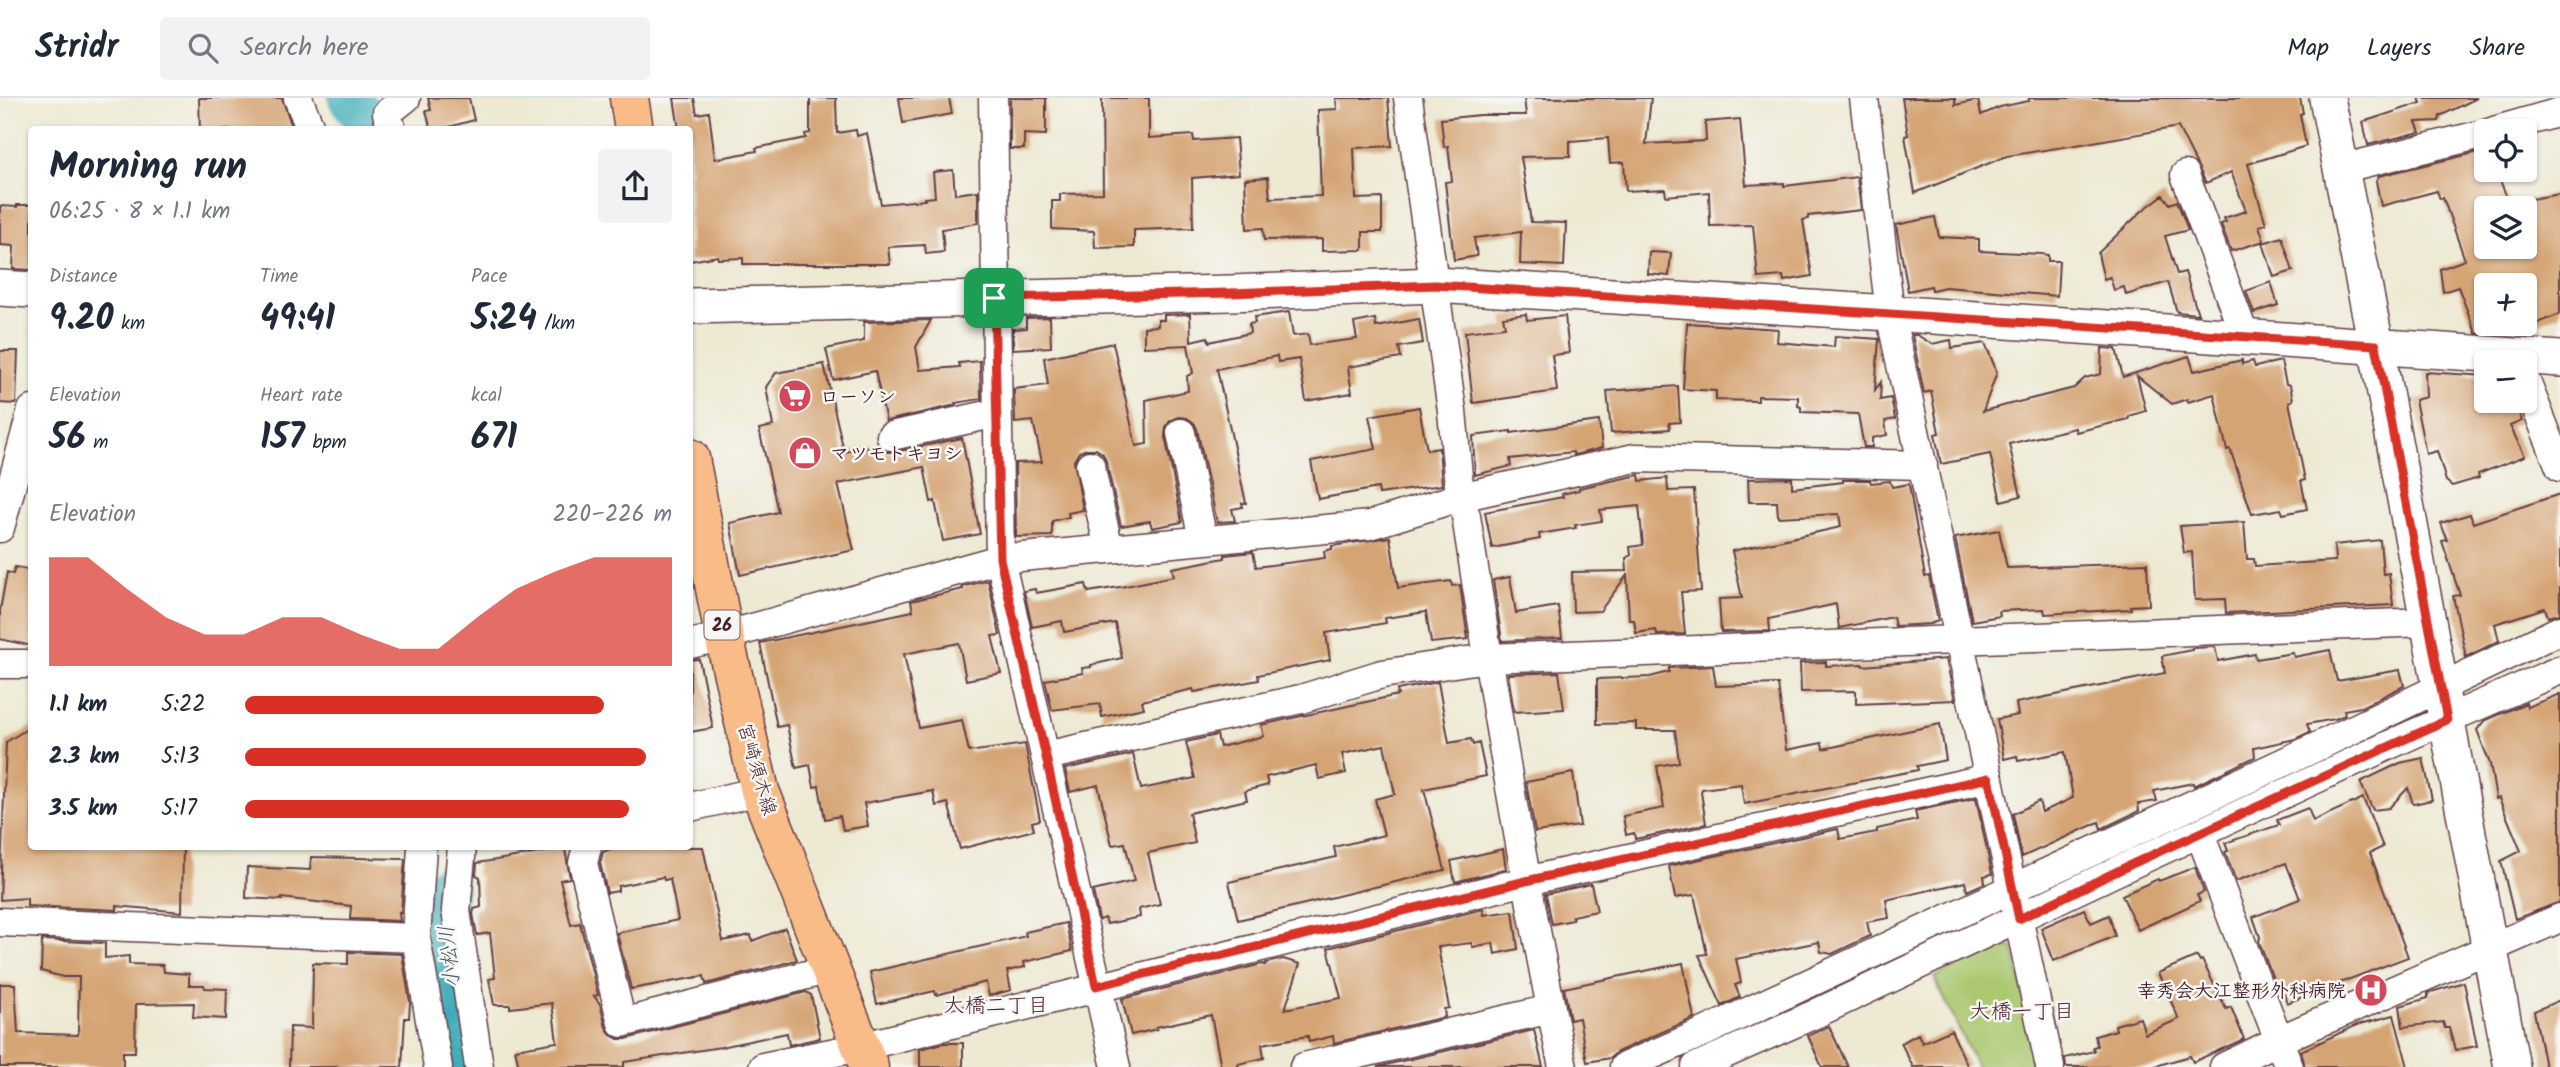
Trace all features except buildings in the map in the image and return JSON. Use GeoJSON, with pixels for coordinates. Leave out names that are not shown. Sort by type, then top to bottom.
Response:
{"type":"FeatureCollection","features":[{"type":"Feature","properties":{"kind":"main road"},"geometry":{"type":"LineString","coordinates":[[629,98],[633,126]]}},
{"type":"Feature","properties":{"kind":"main road","name":"宮崎須木線"},"geometry":{"type":"LineString","coordinates":[[693,490],[707,640],[760,791],[864,1057]]}},
{"type":"Feature","properties":{"kind":"street"},"geometry":{"type":"LineString","coordinates":[[298,98],[309,126]]}},
{"type":"Feature","properties":{"kind":"street"},"geometry":{"type":"LineString","coordinates":[[993,98],[1000,559],[1116,1067]]}},
{"type":"Feature","properties":{"kind":"street"},"geometry":{"type":"LineString","coordinates":[[1408,98],[1452,411],[1460,497],[1466,516],[1487,658],[1526,881],[1563,1067]]}},
{"type":"Feature","properties":{"kind":"street"},"geometry":{"type":"LineString","coordinates":[[1864,98],[1890,313],[2050,1067]]}},
{"type":"Feature","properties":{"kind":"street"},"geometry":{"type":"LineString","coordinates":[[2327,98],[2512,1067]]}},
{"type":"Feature","properties":{"kind":"street"},"geometry":{"type":"LineString","coordinates":[[2536,119],[2560,112]]}},
{"type":"Feature","properties":{"kind":"street"},"geometry":{"type":"LineString","coordinates":[[2340,169],[2474,136]]}},
{"type":"Feature","properties":{"kind":"street"},"geometry":{"type":"LineString","coordinates":[[2185,175],[2245,337]]}},
{"type":"Feature","properties":{"kind":"street"},"geometry":{"type":"LineString","coordinates":[[693,306],[1231,293],[1435,285],[2376,345],[2474,359]]}},
{"type":"Feature","properties":{"kind":"street"},"geometry":{"type":"LineString","coordinates":[[0,288],[28,289]]}},
{"type":"Feature","properties":{"kind":"street"},"geometry":{"type":"LineString","coordinates":[[2537,363],[2560,359]]}},
{"type":"Feature","properties":{"kind":"street"},"geometry":{"type":"LineString","coordinates":[[2537,409],[2560,467]]}},
{"type":"Feature","properties":{"kind":"street"},"geometry":{"type":"LineString","coordinates":[[891,436],[997,413]]}},
{"type":"Feature","properties":{"kind":"street"},"geometry":{"type":"LineString","coordinates":[[0,528],[8,472],[28,420]]}},
{"type":"Feature","properties":{"kind":"street"},"geometry":{"type":"LineString","coordinates":[[1181,433],[1203,540]]}},
{"type":"Feature","properties":{"kind":"street"},"geometry":{"type":"LineString","coordinates":[[707,640],[1000,559],[1370,525],[1460,497],[1636,457],[1923,465]]}},
{"type":"Feature","properties":{"kind":"street"},"geometry":{"type":"LineString","coordinates":[[1090,465],[1109,549]]}},
{"type":"Feature","properties":{"kind":"street"},"geometry":{"type":"LineString","coordinates":[[1046,757],[1301,699],[1382,674],[1487,658],[2428,622]]}},
{"type":"Feature","properties":{"kind":"street"},"geometry":{"type":"LineString","coordinates":[[1696,1067],[1747,1057],[2019,919],[2411,735],[2444,704],[2560,630]]}},
{"type":"Feature","properties":{"kind":"street"},"geometry":{"type":"LineString","coordinates":[[0,664],[28,664]]}},
{"type":"Feature","properties":{"kind":"street"},"geometry":{"type":"LineString","coordinates":[[1624,1067],[2012,888],[2444,704],[2560,670]]}},
{"type":"Feature","properties":{"kind":"street"},"geometry":{"type":"LineString","coordinates":[[762,1067],[864,1057],[1096,986],[1526,881],[1989,778]]}},
{"type":"Feature","properties":{"kind":"street"},"geometry":{"type":"LineString","coordinates":[[693,806],[760,791]]}},
{"type":"Feature","properties":{"kind":"street"},"geometry":{"type":"LineString","coordinates":[[2200,834],[2289,1067]]}},
{"type":"Feature","properties":{"kind":"street"},"geometry":{"type":"LineString","coordinates":[[422,850],[416,938],[438,1067]]}},
{"type":"Feature","properties":{"kind":"street"},"geometry":{"type":"LineString","coordinates":[[462,850],[456,910],[479,1067]]}},
{"type":"Feature","properties":{"kind":"street"},"geometry":{"type":"LineString","coordinates":[[586,850],[583,863],[622,1023],[830,969]]}},
{"type":"Feature","properties":{"kind":"street"},"geometry":{"type":"LineString","coordinates":[[2224,1067],[2279,1040],[2560,918]]}},
{"type":"Feature","properties":{"kind":"street"},"geometry":{"type":"LineString","coordinates":[[0,922],[416,938]]}},
{"type":"Feature","properties":{"kind":"street"},"geometry":{"type":"LineString","coordinates":[[1304,1067],[1551,1009]]}},
{"type":"Feature","properties":{"kind":"green space"},"geometry":{"type":"Polygon","coordinates":[[[2004,944],[2013,948],[2040,1067],[1977,1067],[1934,977],[2004,944]]]}},
{"type":"Feature","properties":{"kind":"waterway","name":"小松川"},"geometry":{"type":"LineString","coordinates":[[349,98],[365,120],[366,126]]}},
{"type":"Feature","properties":{"kind":"waterway","name":"小松川"},"geometry":{"type":"LineString","coordinates":[[447,886],[446,954],[461,1067]]}},
{"type":"Feature","properties":{"kind":"place","name":"ローソン"},"geometry":{"type":"Point","coordinates":[795,396]}},
{"type":"Feature","properties":{"kind":"place","name":"マツモトキヨシ"},"geometry":{"type":"Point","coordinates":[805,453]}},
{"type":"Feature","properties":{"kind":"place","name":"幸秀会大江整形外科病院"},"geometry":{"type":"Point","coordinates":[2371,990]}},
{"type":"Feature","properties":{"kind":"district","name":"大橋二丁目"},"geometry":{"type":"Point","coordinates":[996,1005]}},
{"type":"Feature","properties":{"kind":"district","name":"大橋一丁目"},"geometry":{"type":"Point","coordinates":[2022,1011]}},
{"type":"Feature","properties":{"kind":"route"},"geometry":{"type":"LineString","coordinates":[[1435,285],[2376,345],[2447,720],[2130,865],[2019,919],[1989,778],[1526,881],[1096,986],[1000,559],[994,298],[1435,285]]}}]}
